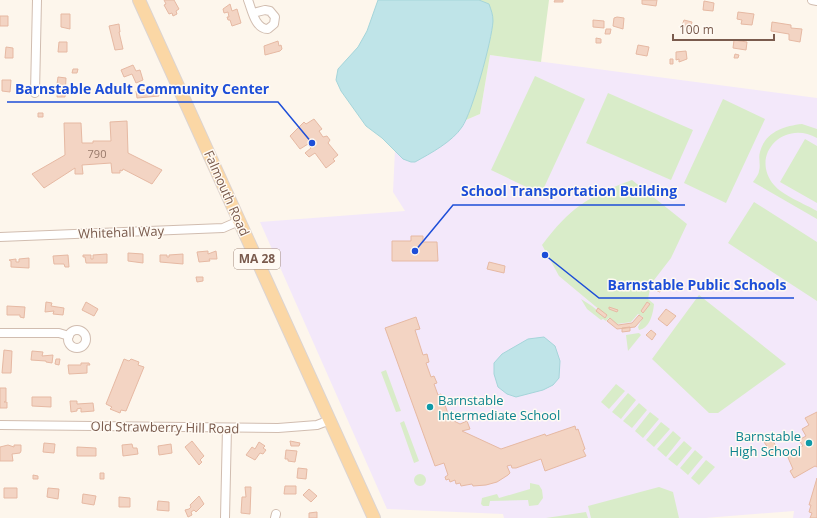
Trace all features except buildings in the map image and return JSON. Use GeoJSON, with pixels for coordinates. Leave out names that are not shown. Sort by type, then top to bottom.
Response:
{"type":"FeatureCollection","features":[{"type":"Feature","properties":{"kind":"main road","name":"Falmouth Road"},"geometry":{"type":"LineString","coordinates":[[139,0],[374,518]]}},
{"type":"Feature","properties":{"kind":"street"},"geometry":{"type":"LineString","coordinates":[[35,93],[37,0]]}},
{"type":"Feature","properties":{"kind":"street"},"geometry":{"type":"LineString","coordinates":[[248,0],[253,13]]}},
{"type":"Feature","properties":{"kind":"street"},"geometry":{"type":"LineString","coordinates":[[812,0],[817,1]]}},
{"type":"Feature","properties":{"kind":"street","name":"Whitehall Way"},"geometry":{"type":"LineString","coordinates":[[0,237],[223,228],[239,221]]}},
{"type":"Feature","properties":{"kind":"street"},"geometry":{"type":"LineString","coordinates":[[0,333],[59,333],[69,336]]}},
{"type":"Feature","properties":{"kind":"street","name":"Old Strawberry Hill Road"},"geometry":{"type":"LineString","coordinates":[[0,425],[278,428],[317,425],[330,420]]}},
{"type":"Feature","properties":{"kind":"street"},"geometry":{"type":"LineString","coordinates":[[225,518],[227,428]]}},
{"type":"Feature","properties":{"kind":"shaded area"},"geometry":{"type":"Polygon","coordinates":[[[490,55],[817,98],[817,518],[793,518],[794,511],[705,518],[504,518],[503,514],[387,509],[260,222],[405,211],[393,192],[395,150],[480,114],[490,55]]]}},
{"type":"Feature","properties":{"kind":"green space"},"geometry":{"type":"Polygon","coordinates":[[[414,0],[549,0],[541,62],[490,55],[480,114],[395,150],[414,0]]]}},
{"type":"Feature","properties":{"kind":"green space"},"geometry":{"type":"Polygon","coordinates":[[[535,76],[585,99],[541,194],[491,170],[535,76]]]}},
{"type":"Feature","properties":{"kind":"green space"},"geometry":{"type":"Polygon","coordinates":[[[608,93],[693,130],[671,180],[586,143],[608,93]]]}},
{"type":"Feature","properties":{"kind":"green space"},"geometry":{"type":"Polygon","coordinates":[[[723,99],[765,119],[726,203],[684,183],[723,99]]]}},
{"type":"Feature","properties":{"kind":"green space"},"geometry":{"type":"Polygon","coordinates":[[[802,124],[817,129],[817,138],[805,133],[793,133],[782,137],[774,143],[768,152],[766,162],[767,174],[778,189],[817,211],[817,219],[753,182],[759,172],[759,154],[766,139],[782,128],[802,124]]]}},
{"type":"Feature","properties":{"kind":"green space"},"geometry":{"type":"Polygon","coordinates":[[[805,139],[817,146],[817,203],[780,182],[805,139]]]}},
{"type":"Feature","properties":{"kind":"green space"},"geometry":{"type":"Polygon","coordinates":[[[632,180],[687,224],[671,258],[651,284],[648,299],[654,304],[652,316],[648,324],[643,329],[639,330],[638,327],[643,317],[638,314],[631,322],[617,324],[609,318],[606,321],[603,319],[601,320],[587,309],[581,299],[605,317],[607,316],[559,276],[542,245],[571,212],[591,198],[632,180]]]}},
{"type":"Feature","properties":{"kind":"green space"},"geometry":{"type":"Polygon","coordinates":[[[754,202],[817,242],[817,301],[728,243],[754,202]]]}},
{"type":"Feature","properties":{"kind":"green space"},"geometry":{"type":"Polygon","coordinates":[[[699,295],[786,364],[718,413],[709,413],[652,359],[699,295]]]}},
{"type":"Feature","properties":{"kind":"green space"},"geometry":{"type":"Polygon","coordinates":[[[639,333],[641,335],[628,351],[626,335],[639,333]]]}},
{"type":"Feature","properties":{"kind":"green space"},"geometry":{"type":"Polygon","coordinates":[[[386,370],[401,411],[396,412],[381,372],[386,370]]]}},
{"type":"Feature","properties":{"kind":"green space"},"geometry":{"type":"Polygon","coordinates":[[[616,384],[625,391],[609,409],[601,402],[616,384]]]}},
{"type":"Feature","properties":{"kind":"green space"},"geometry":{"type":"Polygon","coordinates":[[[628,393],[636,400],[621,419],[612,412],[628,393]]]}},
{"type":"Feature","properties":{"kind":"green space"},"geometry":{"type":"Polygon","coordinates":[[[639,403],[647,410],[632,428],[623,421],[639,403]]]}},
{"type":"Feature","properties":{"kind":"green space"},"geometry":{"type":"Polygon","coordinates":[[[650,412],[659,419],[643,438],[635,431],[650,412]]]}},
{"type":"Feature","properties":{"kind":"green space"},"geometry":{"type":"Polygon","coordinates":[[[404,421],[419,461],[414,463],[400,423],[404,421]]]}},
{"type":"Feature","properties":{"kind":"green space"},"geometry":{"type":"Polygon","coordinates":[[[661,422],[670,429],[654,447],[646,440],[661,422]]]}},
{"type":"Feature","properties":{"kind":"green space"},"geometry":{"type":"Polygon","coordinates":[[[673,431],[681,438],[666,457],[657,449],[673,431]]]}},
{"type":"Feature","properties":{"kind":"green space"},"geometry":{"type":"Polygon","coordinates":[[[684,441],[692,448],[677,466],[668,459],[684,441]]]}},
{"type":"Feature","properties":{"kind":"green space"},"geometry":{"type":"Polygon","coordinates":[[[695,450],[703,457],[688,475],[680,468],[695,450]]]}},
{"type":"Feature","properties":{"kind":"green space"},"geometry":{"type":"Polygon","coordinates":[[[706,460],[715,467],[699,485],[691,478],[706,460]]]}},
{"type":"Feature","properties":{"kind":"green space"},"geometry":{"type":"Polygon","coordinates":[[[418,474],[422,474],[426,480],[422,486],[418,486],[414,482],[414,478],[418,474]]]}},
{"type":"Feature","properties":{"kind":"green space"},"geometry":{"type":"Polygon","coordinates":[[[530,483],[539,485],[542,490],[543,498],[538,505],[529,506],[528,500],[490,501],[489,506],[483,506],[481,504],[482,498],[497,494],[499,498],[530,489],[530,483]]]}},
{"type":"Feature","properties":{"kind":"green space"},"geometry":{"type":"Polygon","coordinates":[[[659,487],[673,492],[679,518],[591,518],[588,506],[659,487]]]}},
{"type":"Feature","properties":{"kind":"green space"},"geometry":{"type":"Polygon","coordinates":[[[586,512],[588,518],[546,518],[586,512]]]}},
{"type":"Feature","properties":{"kind":"water"},"geometry":{"type":"Polygon","coordinates":[[[378,0],[479,0],[489,4],[492,14],[492,30],[485,59],[471,107],[462,127],[453,138],[441,147],[415,162],[403,159],[382,138],[366,126],[341,91],[336,80],[338,69],[358,47],[367,31],[378,0]]]}},
{"type":"Feature","properties":{"kind":"water"},"geometry":{"type":"Polygon","coordinates":[[[544,337],[555,346],[560,361],[559,378],[553,385],[543,390],[516,397],[507,394],[498,387],[494,374],[494,363],[502,354],[528,339],[544,337]]]}},
{"type":"Feature","properties":{"kind":"place","name":"Barnstable Adult Community Center"},"geometry":{"type":"Point","coordinates":[312,143]}},
{"type":"Feature","properties":{"kind":"place","name":"School Transportation Building"},"geometry":{"type":"Point","coordinates":[415,251]}},
{"type":"Feature","properties":{"kind":"place","name":"Barnstable Public Schools"},"geometry":{"type":"Point","coordinates":[545,255]}},
{"type":"Feature","properties":{"kind":"place","name":"Barnstable Intermediate School"},"geometry":{"type":"Point","coordinates":[430,407]}},
{"type":"Feature","properties":{"kind":"place","name":"Barnstable High School"},"geometry":{"type":"Point","coordinates":[809,443]}}]}
